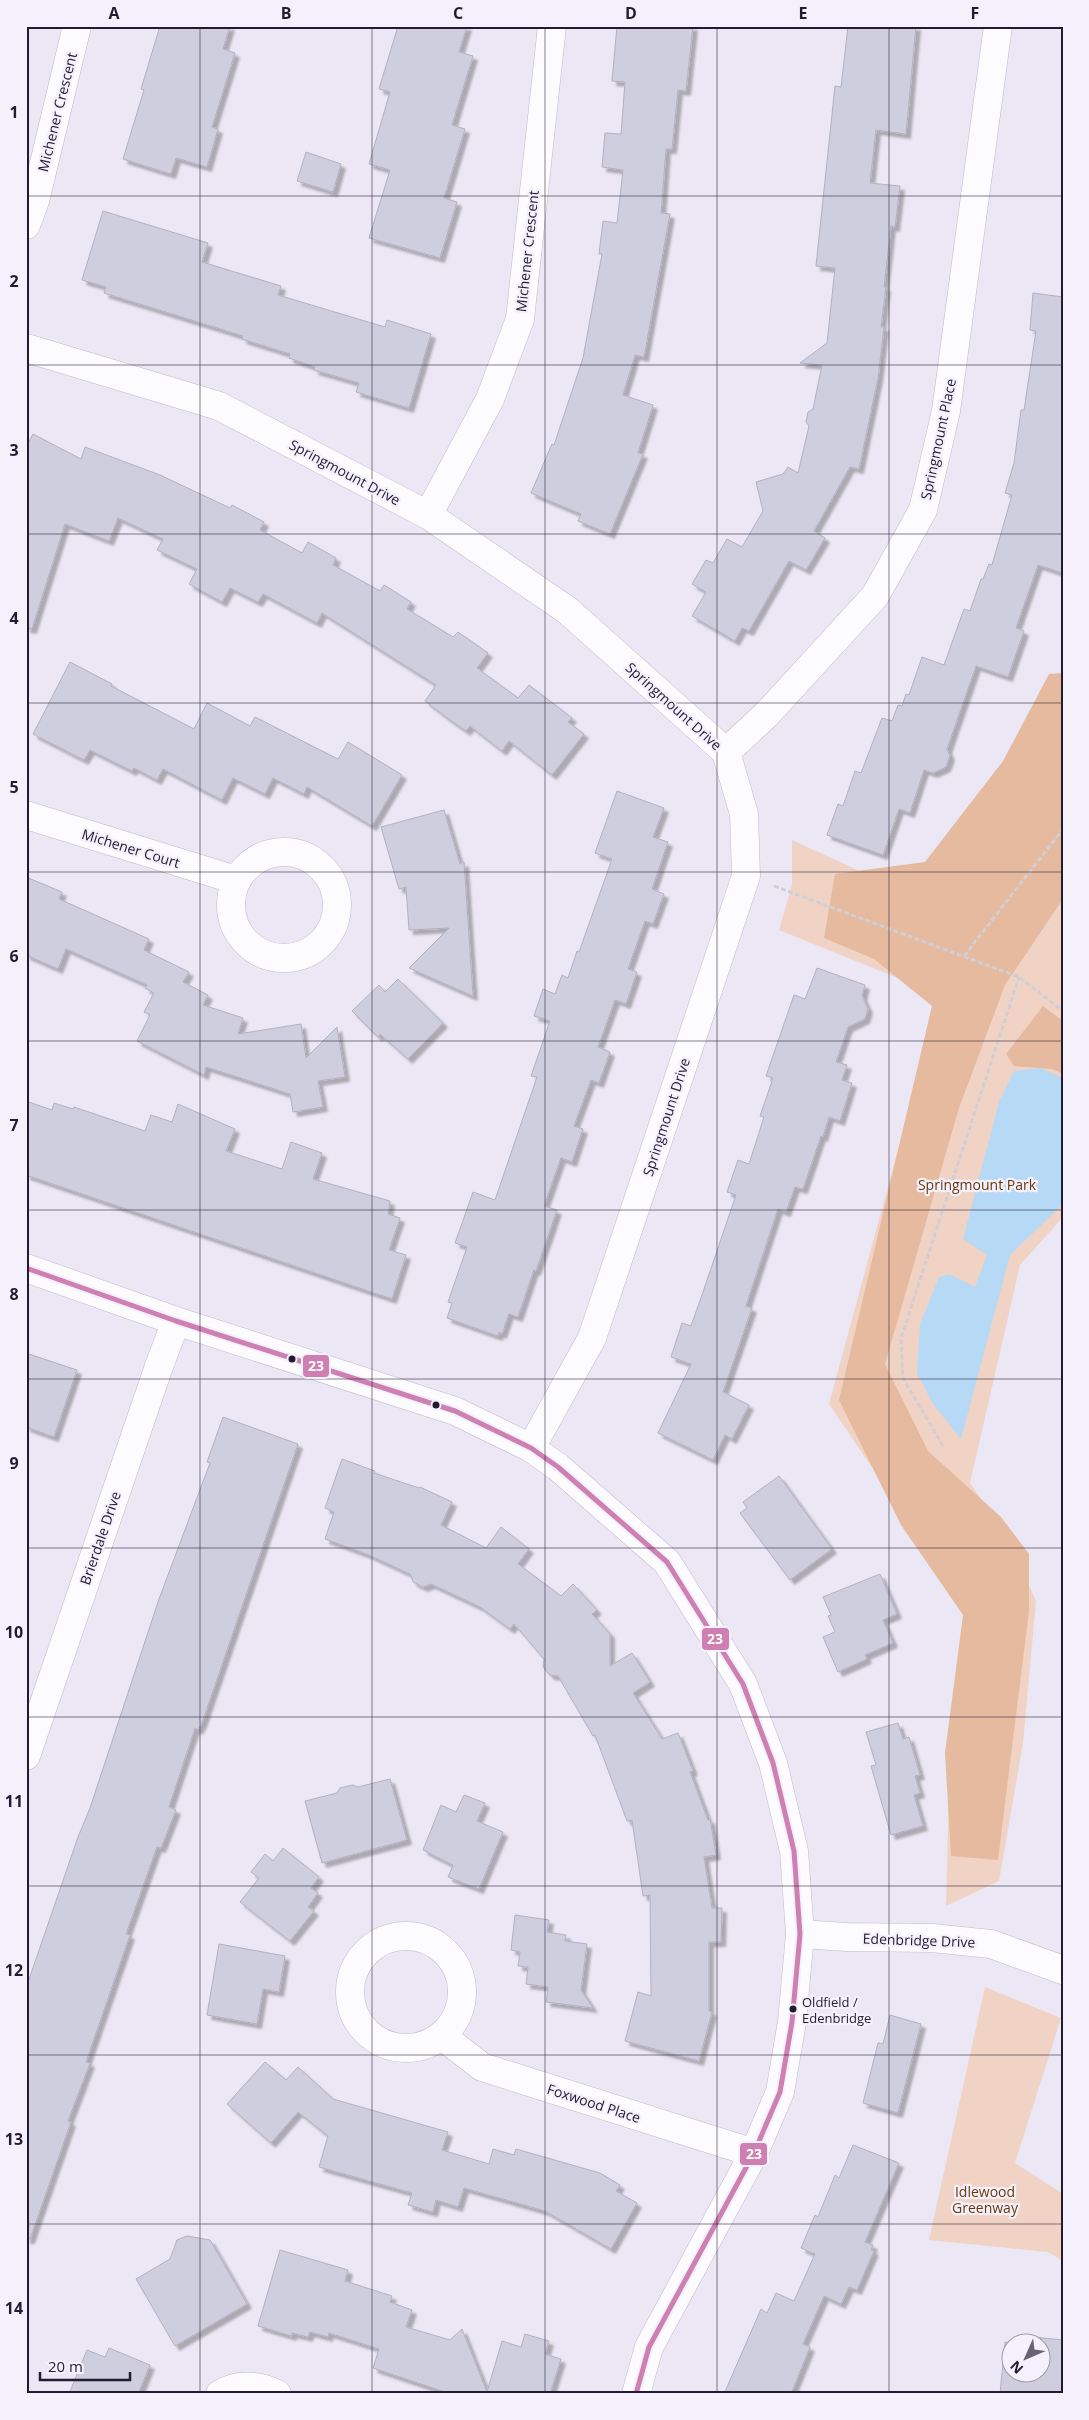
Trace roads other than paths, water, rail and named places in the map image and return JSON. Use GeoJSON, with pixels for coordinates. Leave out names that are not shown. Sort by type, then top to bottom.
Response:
{"type":"FeatureCollection","features":[{"type":"Feature","properties":{"kind":"street","name":"Michener Crescent"},"geometry":{"type":"LineString","coordinates":[[26,225],[35,200],[77,26]]}},
{"type":"Feature","properties":{"kind":"street","name":"Michener Crescent"},"geometry":{"type":"LineString","coordinates":[[428,516],[490,399],[520,319],[552,26]]}},
{"type":"Feature","properties":{"kind":"street","name":"Springmount Place"},"geometry":{"type":"LineString","coordinates":[[726,752],[766,715],[875,596],[924,510],[946,411],[998,26]]}},
{"type":"Feature","properties":{"kind":"street","name":"Springmount Drive"},"geometry":{"type":"LineString","coordinates":[[26,348],[219,406],[428,516],[567,610],[726,752],[744,814],[746,876],[592,1338],[531,1448]]}},
{"type":"Feature","properties":{"kind":"street","name":"Michener Court"},"geometry":{"type":"LineString","coordinates":[[26,815],[236,880]]}},
{"type":"Feature","properties":{"kind":"street"},"geometry":{"type":"LineString","coordinates":[[26,1268],[176,1321],[454,1411],[531,1448],[558,1467],[668,1562],[743,1684],[773,1763],[792,1842],[800,1934],[792,2022],[780,2092],[754,2153],[649,2347],[636,2394]]}},
{"type":"Feature","properties":{"kind":"street","name":"Brierdale Drive"},"geometry":{"type":"LineString","coordinates":[[26,1756],[176,1321]]}},
{"type":"Feature","properties":{"kind":"street","name":"Edenbridge Drive"},"geometry":{"type":"LineString","coordinates":[[800,1934],[847,1938],[932,1938],[991,1944],[1063,1970]]}},
{"type":"Feature","properties":{"kind":"street"},"geometry":{"type":"LineString","coordinates":[[409,1935],[439,1946],[453,1960],[462,1984],[461,2003],[454,2021],[442,2036],[420,2047],[401,2048],[382,2043],[364,2031],[353,2014],[350,2001],[350,1981],[358,1962],[371,1947],[390,1937],[409,1935]]}},
{"type":"Feature","properties":{"kind":"street","name":"Foxwood Place"},"geometry":{"type":"LineString","coordinates":[[442,2036],[482,2067],[754,2153]]}},
{"type":"Feature","properties":{"kind":"street"},"geometry":{"type":"LineString","coordinates":[[220,2394],[247,2385],[264,2387],[277,2394]]}},
{"type":"Feature","properties":{"kind":"water"},"geometry":{"type":"Polygon","coordinates":[[[1040,1068],[1063,1078],[1063,1204],[1010,1255],[961,1439],[933,1404],[917,1373],[920,1324],[939,1277],[949,1274],[975,1287],[987,1255],[963,1239],[999,1102],[1014,1071],[1040,1068]]]}},
{"type":"Feature","properties":{"kind":"place","name":"Oldfield / Edenbridge"},"geometry":{"type":"Point","coordinates":[793,2009]}},
{"type":"Feature","properties":{"kind":"park label","name":"Springmount Park"},"geometry":{"type":"Point","coordinates":[977,1184]}},
{"type":"Feature","properties":{"kind":"park label","name":"Idlewood Greenway"},"geometry":{"type":"Point","coordinates":[985,2200]}}]}
